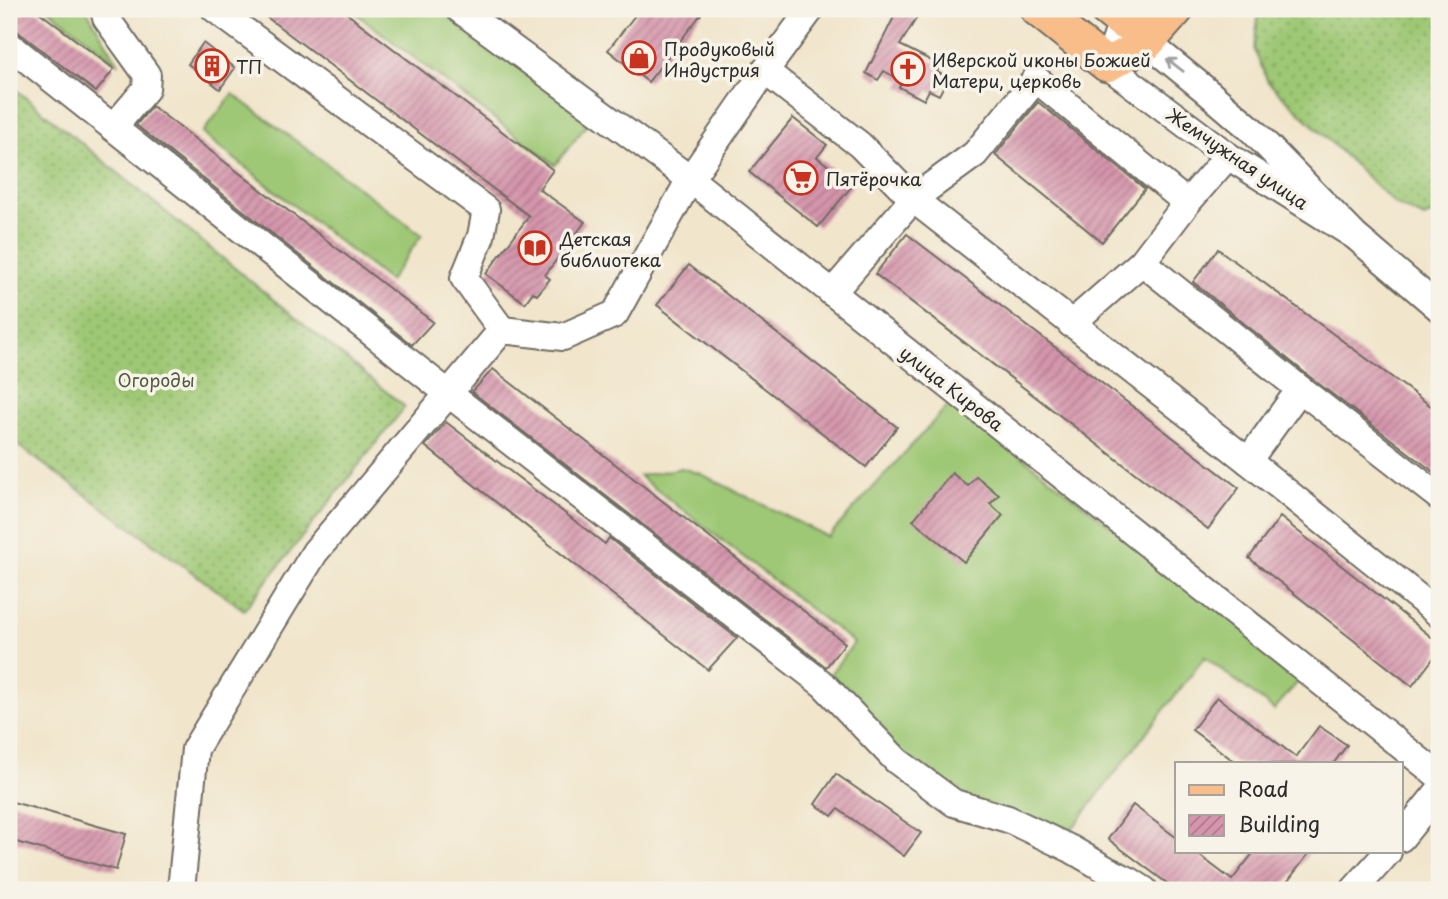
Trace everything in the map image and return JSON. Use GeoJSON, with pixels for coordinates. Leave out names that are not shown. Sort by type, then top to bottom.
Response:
{"type":"FeatureCollection","features":[{"type":"Feature","properties":{"kind":"main road","name":"Жемчужная улица"},"geometry":{"type":"LineString","coordinates":[[1037,9],[1107,65]]}},
{"type":"Feature","properties":{"kind":"main road"},"geometry":{"type":"LineString","coordinates":[[1107,65],[1147,43],[1177,9]]}},
{"type":"Feature","properties":{"kind":"street"},"geometry":{"type":"LineString","coordinates":[[104,9],[106,18],[147,75],[146,89],[113,128]]}},
{"type":"Feature","properties":{"kind":"street"},"geometry":{"type":"LineString","coordinates":[[215,9],[486,210],[481,236],[464,278],[502,330],[563,337],[615,314],[690,179],[811,9]]}},
{"type":"Feature","properties":{"kind":"street","name":"улица Кирова"},"geometry":{"type":"LineString","coordinates":[[460,9],[690,179],[1439,776]]}},
{"type":"Feature","properties":{"kind":"street"},"geometry":{"type":"LineString","coordinates":[[1107,65],[1121,13]]}},
{"type":"Feature","properties":{"kind":"street"},"geometry":{"type":"LineString","coordinates":[[1121,13],[1147,43],[1252,130],[1354,236]]}},
{"type":"Feature","properties":{"kind":"street"},"geometry":{"type":"LineString","coordinates":[[9,45],[449,394],[824,685],[897,761],[954,803],[1008,819],[1071,849],[1144,890]]}},
{"type":"Feature","properties":{"kind":"street","name":"Жемчужная улица"},"geometry":{"type":"LineString","coordinates":[[1107,65],[1228,156],[1354,236],[1439,307]]}},
{"type":"Feature","properties":{"kind":"street"},"geometry":{"type":"LineString","coordinates":[[765,71],[860,145],[913,199],[1439,614]]}},
{"type":"Feature","properties":{"kind":"street"},"geometry":{"type":"LineString","coordinates":[[832,293],[913,199],[975,154],[1036,79],[1187,203]]}},
{"type":"Feature","properties":{"kind":"street"},"geometry":{"type":"LineString","coordinates":[[1071,324],[1142,262],[1187,203],[1228,156]]}},
{"type":"Feature","properties":{"kind":"street"},"geometry":{"type":"LineString","coordinates":[[1142,262],[1439,497]]}},
{"type":"Feature","properties":{"kind":"street"},"geometry":{"type":"LineString","coordinates":[[181,890],[195,749],[315,552],[502,330]]}},
{"type":"Feature","properties":{"kind":"street"},"geometry":{"type":"LineString","coordinates":[[1248,461],[1300,389]]}},
{"type":"Feature","properties":{"kind":"street"},"geometry":{"type":"LineString","coordinates":[[1402,837],[1439,791]]}},
{"type":"Feature","properties":{"kind":"street"},"geometry":{"type":"LineString","coordinates":[[1354,890],[1387,853]]}},
{"type":"Feature","properties":{"kind":"green space"},"geometry":{"type":"Polygon","coordinates":[[[48,9],[86,9],[119,64],[48,9]]]}},
{"type":"Feature","properties":{"kind":"green space"},"geometry":{"type":"Polygon","coordinates":[[[350,9],[447,9],[593,117],[555,165],[350,9]]]}},
{"type":"Feature","properties":{"kind":"green space"},"geometry":{"type":"Polygon","coordinates":[[[1259,9],[1439,9],[1439,219],[1433,214],[1424,218],[1395,204],[1268,82],[1254,49],[1259,9]]]}},
{"type":"Feature","properties":{"kind":"green space","name":"Огороды"},"geometry":{"type":"Polygon","coordinates":[[[9,84],[405,407],[244,610],[9,439],[9,84]]]}},
{"type":"Feature","properties":{"kind":"green space"},"geometry":{"type":"Polygon","coordinates":[[[233,94],[422,235],[389,281],[202,133],[233,94]]]}},
{"type":"Feature","properties":{"kind":"green space"},"geometry":{"type":"Polygon","coordinates":[[[951,402],[1304,675],[1274,710],[1205,657],[1064,839],[955,796],[901,757],[827,678],[854,643],[639,476],[682,468],[701,474],[828,537],[951,402]]]}},
{"type":"Feature","properties":{"kind":"building"},"geometry":{"type":"Polygon","coordinates":[[[9,9],[35,9],[114,69],[96,92],[9,25],[9,9]]]}},
{"type":"Feature","properties":{"kind":"building"},"geometry":{"type":"Polygon","coordinates":[[[256,9],[341,9],[553,170],[539,189],[585,222],[545,275],[550,279],[537,295],[533,292],[525,303],[486,274],[529,216],[256,9]]]}},
{"type":"Feature","properties":{"kind":"building"},"geometry":{"type":"Polygon","coordinates":[[[640,9],[705,9],[648,82],[608,50],[640,9]]]}},
{"type":"Feature","properties":{"kind":"building","name":"Иверской иконы Божией Матери, церковь"},"geometry":{"type":"Polygon","coordinates":[[[898,9],[922,9],[900,45],[940,65],[937,72],[948,78],[939,95],[929,90],[924,100],[899,87],[902,81],[884,71],[878,80],[866,73],[898,9]]]}},
{"type":"Feature","properties":{"kind":"building","name":"ТП"},"geometry":{"type":"Polygon","coordinates":[[[203,43],[235,68],[220,89],[188,64],[203,43]]]}},
{"type":"Feature","properties":{"kind":"building"},"geometry":{"type":"Polygon","coordinates":[[[1038,102],[1145,189],[1102,242],[995,155],[1038,102]]]}},
{"type":"Feature","properties":{"kind":"building"},"geometry":{"type":"Polygon","coordinates":[[[152,106],[433,322],[412,345],[136,125],[152,106]]]}},
{"type":"Feature","properties":{"kind":"building","name":"Пятёрочка"},"geometry":{"type":"Polygon","coordinates":[[[793,118],[827,145],[817,157],[853,185],[818,227],[749,172],[793,118]]]}},
{"type":"Feature","properties":{"kind":"building"},"geometry":{"type":"Polygon","coordinates":[[[907,234],[1239,488],[1208,529],[875,274],[907,234]]]}},
{"type":"Feature","properties":{"kind":"building"},"geometry":{"type":"Polygon","coordinates":[[[1218,249],[1439,412],[1439,476],[1310,377],[1193,282],[1218,249]]]}},
{"type":"Feature","properties":{"kind":"building"},"geometry":{"type":"Polygon","coordinates":[[[689,265],[897,427],[866,467],[657,305],[689,265]]]}},
{"type":"Feature","properties":{"kind":"building"},"geometry":{"type":"Polygon","coordinates":[[[493,369],[845,643],[826,667],[472,392],[493,369]]]}},
{"type":"Feature","properties":{"kind":"building"},"geometry":{"type":"Polygon","coordinates":[[[446,422],[605,544],[609,538],[737,638],[708,670],[425,446],[446,422]]]}},
{"type":"Feature","properties":{"kind":"building"},"geometry":{"type":"Polygon","coordinates":[[[952,473],[968,486],[976,476],[999,495],[990,504],[1003,515],[964,562],[913,520],[952,473]]]}},
{"type":"Feature","properties":{"kind":"building"},"geometry":{"type":"Polygon","coordinates":[[[1280,517],[1439,643],[1439,651],[1412,686],[1249,558],[1280,517]]]}},
{"type":"Feature","properties":{"kind":"building"},"geometry":{"type":"Polygon","coordinates":[[[1217,697],[1296,757],[1319,726],[1347,745],[1334,762],[1235,762],[1192,730],[1217,697]]]}},
{"type":"Feature","properties":{"kind":"building"},"geometry":{"type":"Polygon","coordinates":[[[836,774],[921,833],[904,856],[838,809],[832,816],[815,804],[836,774]]]}},
{"type":"Feature","properties":{"kind":"building"},"geometry":{"type":"Polygon","coordinates":[[[9,801],[126,834],[116,870],[9,840],[9,801]]]}},
{"type":"Feature","properties":{"kind":"building"},"geometry":{"type":"Polygon","coordinates":[[[1133,805],[1175,836],[1175,853],[1196,853],[1232,880],[1253,853],[1309,853],[1281,890],[1176,890],[1108,839],[1133,805]]]}},
{"type":"Feature","properties":{"kind":"place","name":"Продуковый Индустрия"},"geometry":{"type":"Point","coordinates":[639,58]}},
{"type":"Feature","properties":{"kind":"place","name":"ТП"},"geometry":{"type":"Point","coordinates":[212,66]}},
{"type":"Feature","properties":{"kind":"place","name":"Иверской иконы Божией Матери, церковь"},"geometry":{"type":"Point","coordinates":[908,69]}},
{"type":"Feature","properties":{"kind":"place","name":"Пятёрочка"},"geometry":{"type":"Point","coordinates":[801,178]}},
{"type":"Feature","properties":{"kind":"place","name":"Детская библиотека"},"geometry":{"type":"Point","coordinates":[535,248]}}]}
